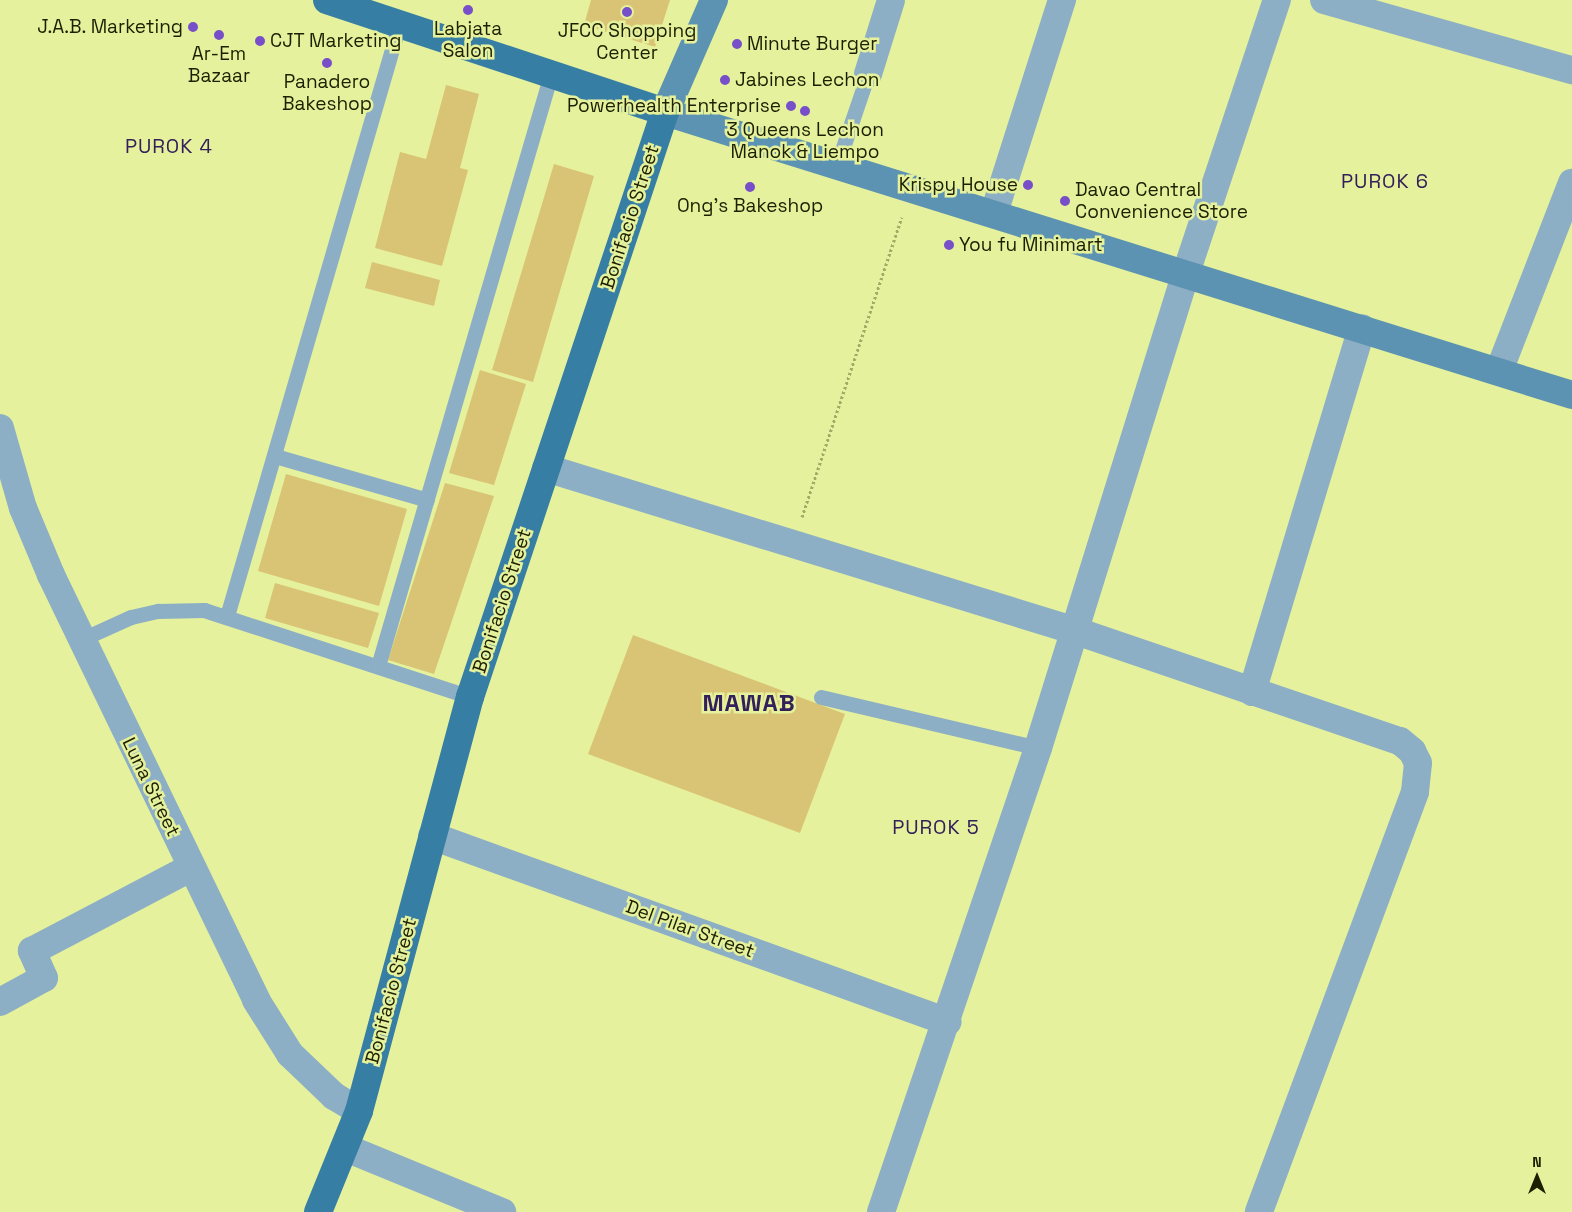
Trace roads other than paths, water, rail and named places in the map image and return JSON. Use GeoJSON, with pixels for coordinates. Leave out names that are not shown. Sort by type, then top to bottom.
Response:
{"type":"FeatureCollection","features":[{"type":"Feature","properties":{"kind":"main road"},"geometry":{"type":"LineString","coordinates":[[327,0],[666,112],[1572,395]]}},
{"type":"Feature","properties":{"kind":"main road","name":"Bonifacio Street"},"geometry":{"type":"LineString","coordinates":[[318,1212],[346,1148],[359,1111],[470,697],[666,112],[714,0]]}},
{"type":"Feature","properties":{"kind":"street"},"geometry":{"type":"LineString","coordinates":[[868,74],[891,0]]}},
{"type":"Feature","properties":{"kind":"street"},"geometry":{"type":"LineString","coordinates":[[994,213],[1062,0]]}},
{"type":"Feature","properties":{"kind":"street"},"geometry":{"type":"LineString","coordinates":[[881,1212],[948,1022],[1038,748],[1186,273],[1277,0]]}},
{"type":"Feature","properties":{"kind":"street"},"geometry":{"type":"LineString","coordinates":[[1324,0],[1572,70]]}},
{"type":"Feature","properties":{"kind":"street"},"geometry":{"type":"LineString","coordinates":[[1499,372],[1572,183]]}},
{"type":"Feature","properties":{"kind":"street"},"geometry":{"type":"LineString","coordinates":[[1252,692],[1362,328]]}},
{"type":"Feature","properties":{"kind":"street","name":"Luna Street"},"geometry":{"type":"LineString","coordinates":[[0,428],[23,508],[80,640],[190,868],[271,1027],[313,1078],[359,1111]]}},
{"type":"Feature","properties":{"kind":"street"},"geometry":{"type":"LineString","coordinates":[[546,468],[1076,631],[1400,741],[1412,751],[1418,763],[1418,779],[1259,1212]]}},
{"type":"Feature","properties":{"kind":"street","name":"Del Pilar Street"},"geometry":{"type":"LineString","coordinates":[[432,836],[948,1022]]}},
{"type":"Feature","properties":{"kind":"street"},"geometry":{"type":"LineString","coordinates":[[0,1002],[44,978],[32,951],[190,868]]}},
{"type":"Feature","properties":{"kind":"street"},"geometry":{"type":"LineString","coordinates":[[346,1148],[502,1212]]}},
{"type":"Feature","properties":{"kind":"lane"},"geometry":{"type":"LineString","coordinates":[[227,616],[399,24]]}},
{"type":"Feature","properties":{"kind":"lane"},"geometry":{"type":"LineString","coordinates":[[378,666],[551,74]]}},
{"type":"Feature","properties":{"kind":"lane"},"geometry":{"type":"LineString","coordinates":[[837,165],[868,74]]}},
{"type":"Feature","properties":{"kind":"lane"},"geometry":{"type":"LineString","coordinates":[[275,456],[427,500]]}},
{"type":"Feature","properties":{"kind":"lane"},"geometry":{"type":"LineString","coordinates":[[80,640],[132,617],[158,611],[204,610],[470,697]]}},
{"type":"Feature","properties":{"kind":"lane"},"geometry":{"type":"LineString","coordinates":[[821,697],[1038,748]]}},
{"type":"Feature","properties":{"kind":"place","name":"Labjata Salon"},"geometry":{"type":"Point","coordinates":[468,10]}},
{"type":"Feature","properties":{"kind":"place","name":"JFCC Shopping Center"},"geometry":{"type":"Point","coordinates":[627,12]}},
{"type":"Feature","properties":{"kind":"place","name":"J.A.B. Marketing"},"geometry":{"type":"Point","coordinates":[193,27]}},
{"type":"Feature","properties":{"kind":"place","name":"Ar-Em Bazaar"},"geometry":{"type":"Point","coordinates":[219,35]}},
{"type":"Feature","properties":{"kind":"place","name":"CJT Marketing"},"geometry":{"type":"Point","coordinates":[260,41]}},
{"type":"Feature","properties":{"kind":"place","name":"Minute Burger"},"geometry":{"type":"Point","coordinates":[737,44]}},
{"type":"Feature","properties":{"kind":"place","name":"Panadero Bakeshop"},"geometry":{"type":"Point","coordinates":[327,63]}},
{"type":"Feature","properties":{"kind":"place","name":"Jabines Lechon"},"geometry":{"type":"Point","coordinates":[725,80]}},
{"type":"Feature","properties":{"kind":"place","name":"Powerhealth Enterprise"},"geometry":{"type":"Point","coordinates":[791,106]}},
{"type":"Feature","properties":{"kind":"place","name":"3 Queens Lechon Manok & Liempo"},"geometry":{"type":"Point","coordinates":[805,111]}},
{"type":"Feature","properties":{"kind":"place","name":"Krispy House"},"geometry":{"type":"Point","coordinates":[1028,185]}},
{"type":"Feature","properties":{"kind":"place","name":"Ong's Bakeshop"},"geometry":{"type":"Point","coordinates":[750,187]}},
{"type":"Feature","properties":{"kind":"place","name":"Davao Central Convenience Store"},"geometry":{"type":"Point","coordinates":[1065,201]}},
{"type":"Feature","properties":{"kind":"place","name":"You fu Minimart"},"geometry":{"type":"Point","coordinates":[949,245]}},
{"type":"Feature","properties":{"kind":"district","name":"PUROK 4"},"geometry":{"type":"Point","coordinates":[169,146]}},
{"type":"Feature","properties":{"kind":"district","name":"PUROK 6"},"geometry":{"type":"Point","coordinates":[1385,181]}},
{"type":"Feature","properties":{"kind":"district","name":"MAWAB"},"geometry":{"type":"Point","coordinates":[749,703]}},
{"type":"Feature","properties":{"kind":"district","name":"PUROK 5"},"geometry":{"type":"Point","coordinates":[936,827]}}]}
